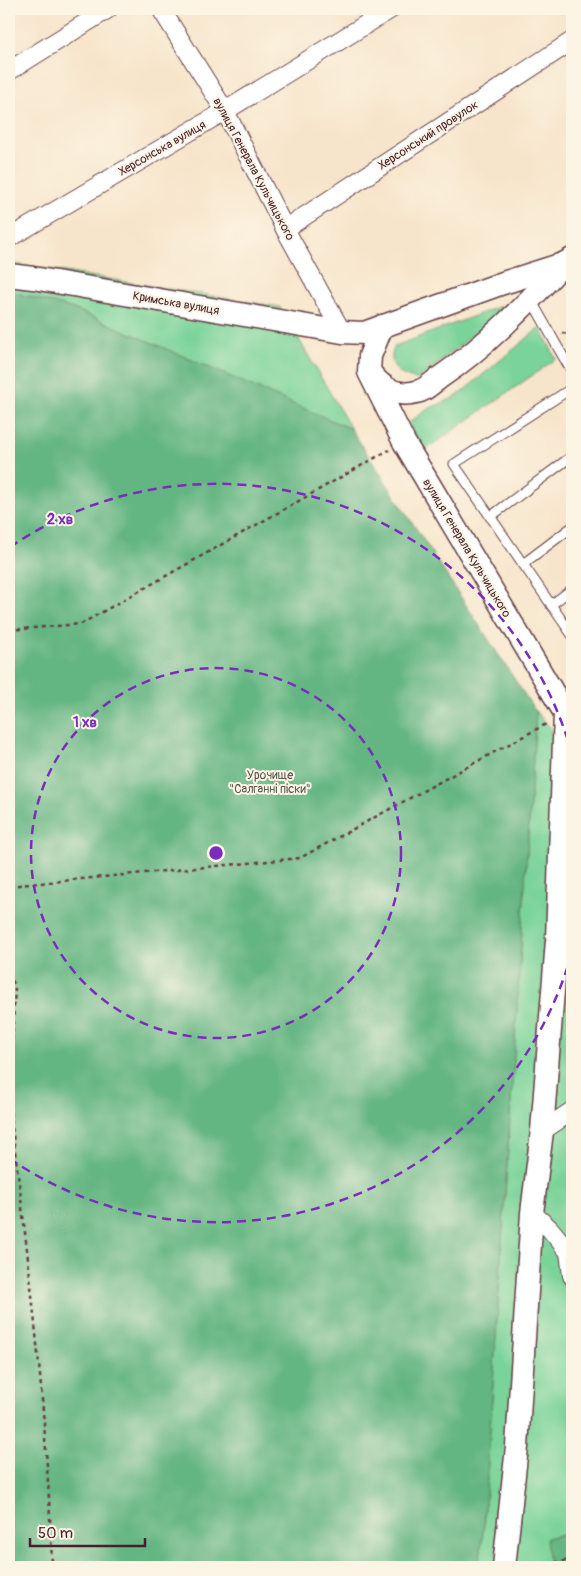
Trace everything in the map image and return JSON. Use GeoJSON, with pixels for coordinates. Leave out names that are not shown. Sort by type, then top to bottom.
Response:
{"type":"FeatureCollection","features":[{"type":"Feature","properties":{"kind":"street"},"geometry":{"type":"LineString","coordinates":[[9,71],[108,9]]}},
{"type":"Feature","properties":{"kind":"street","name":"вулиця Генерала Кульчицького"},"geometry":{"type":"LineString","coordinates":[[161,9],[225,111],[285,229],[342,332]]}},
{"type":"Feature","properties":{"kind":"street","name":"Херсонська вулиця"},"geometry":{"type":"LineString","coordinates":[[9,238],[225,111],[391,9]]}},
{"type":"Feature","properties":{"kind":"street","name":"Херсонський провулок"},"geometry":{"type":"LineString","coordinates":[[285,229],[572,41]]}},
{"type":"Feature","properties":{"kind":"street","name":"Кримська вулиця"},"geometry":{"type":"LineString","coordinates":[[9,275],[342,332],[364,333],[568,261]]}},
{"type":"Feature","properties":{"kind":"street","name":"Кримська вулиця"},"geometry":{"type":"LineString","coordinates":[[404,442],[401,426],[418,392],[466,360],[531,300],[568,261]]}},
{"type":"Feature","properties":{"kind":"street"},"geometry":{"type":"LineString","coordinates":[[503,283],[520,285],[525,288],[531,300]]}},
{"type":"Feature","properties":{"kind":"street"},"geometry":{"type":"LineString","coordinates":[[369,372],[370,356],[382,326]]}},
{"type":"Feature","properties":{"kind":"street"},"geometry":{"type":"LineString","coordinates":[[342,332],[358,348],[369,372],[380,383],[394,392],[403,394],[418,392]]}},
{"type":"Feature","properties":{"kind":"street","name":"вулиця Генерала Кульчицького"},"geometry":{"type":"LineString","coordinates":[[369,372],[404,442],[569,717]]}},
{"type":"Feature","properties":{"kind":"street"},"geometry":{"type":"LineString","coordinates":[[504,1567],[517,1447],[532,1213],[565,936],[569,717]]}},
{"type":"Feature","properties":{"kind":"street"},"geometry":{"type":"LineString","coordinates":[[542,1131],[572,1110]]}},
{"type":"Feature","properties":{"kind":"street"},"geometry":{"type":"LineString","coordinates":[[532,1213],[571,1252],[572,1276]]}},
{"type":"Feature","properties":{"kind":"lane"},"geometry":{"type":"LineString","coordinates":[[531,300],[572,371]]}},
{"type":"Feature","properties":{"kind":"lane"},"geometry":{"type":"LineString","coordinates":[[572,388],[454,464],[572,635]]}},
{"type":"Feature","properties":{"kind":"lane"},"geometry":{"type":"LineString","coordinates":[[490,517],[572,456]]}},
{"type":"Feature","properties":{"kind":"lane"},"geometry":{"type":"LineString","coordinates":[[523,564],[572,527]]}},
{"type":"Feature","properties":{"kind":"lane"},"geometry":{"type":"LineString","coordinates":[[551,605],[572,590]]}},
{"type":"Feature","properties":{"kind":"path"},"geometry":{"type":"LineString","coordinates":[[9,630],[81,624],[404,442]]}},
{"type":"Feature","properties":{"kind":"path"},"geometry":{"type":"LineString","coordinates":[[9,886],[300,858],[569,717]]}},
{"type":"Feature","properties":{"kind":"path"},"geometry":{"type":"LineString","coordinates":[[9,973],[15,987],[9,1098]]}},
{"type":"Feature","properties":{"kind":"path"},"geometry":{"type":"LineString","coordinates":[[9,1104],[23,1214],[47,1457],[52,1567]]}},
{"type":"Feature","properties":{"kind":"path"},"geometry":{"type":"LineString","coordinates":[[523,1567],[572,1560]]}},
{"type":"Feature","properties":{"kind":"green space"},"geometry":{"type":"Polygon","coordinates":[[[9,263],[280,307],[351,429],[74,309],[9,291],[9,263]]]}},
{"type":"Feature","properties":{"kind":"green space","name":"Урочище \"Салганні піски\""},"geometry":{"type":"Polygon","coordinates":[[[9,291],[74,309],[351,429],[536,712],[484,1523],[479,1567],[9,1567],[9,291]]]}},
{"type":"Feature","properties":{"kind":"green space"},"geometry":{"type":"Polygon","coordinates":[[[501,306],[504,310],[419,379],[406,377],[393,365],[392,353],[395,346],[501,306]]]}},
{"type":"Feature","properties":{"kind":"green space"},"geometry":{"type":"Polygon","coordinates":[[[538,329],[542,331],[556,359],[422,452],[409,431],[411,421],[428,409],[456,397],[538,329]]]}},
{"type":"Feature","properties":{"kind":"green space"},"geometry":{"type":"Polygon","coordinates":[[[536,712],[572,751],[572,1533],[547,1538],[549,1567],[479,1567],[484,1523],[536,712]]]}},
{"type":"Feature","properties":{"kind":"green space"},"geometry":{"type":"Polygon","coordinates":[[[572,1533],[572,1567],[549,1567],[546,1538],[572,1533]]]}}]}
